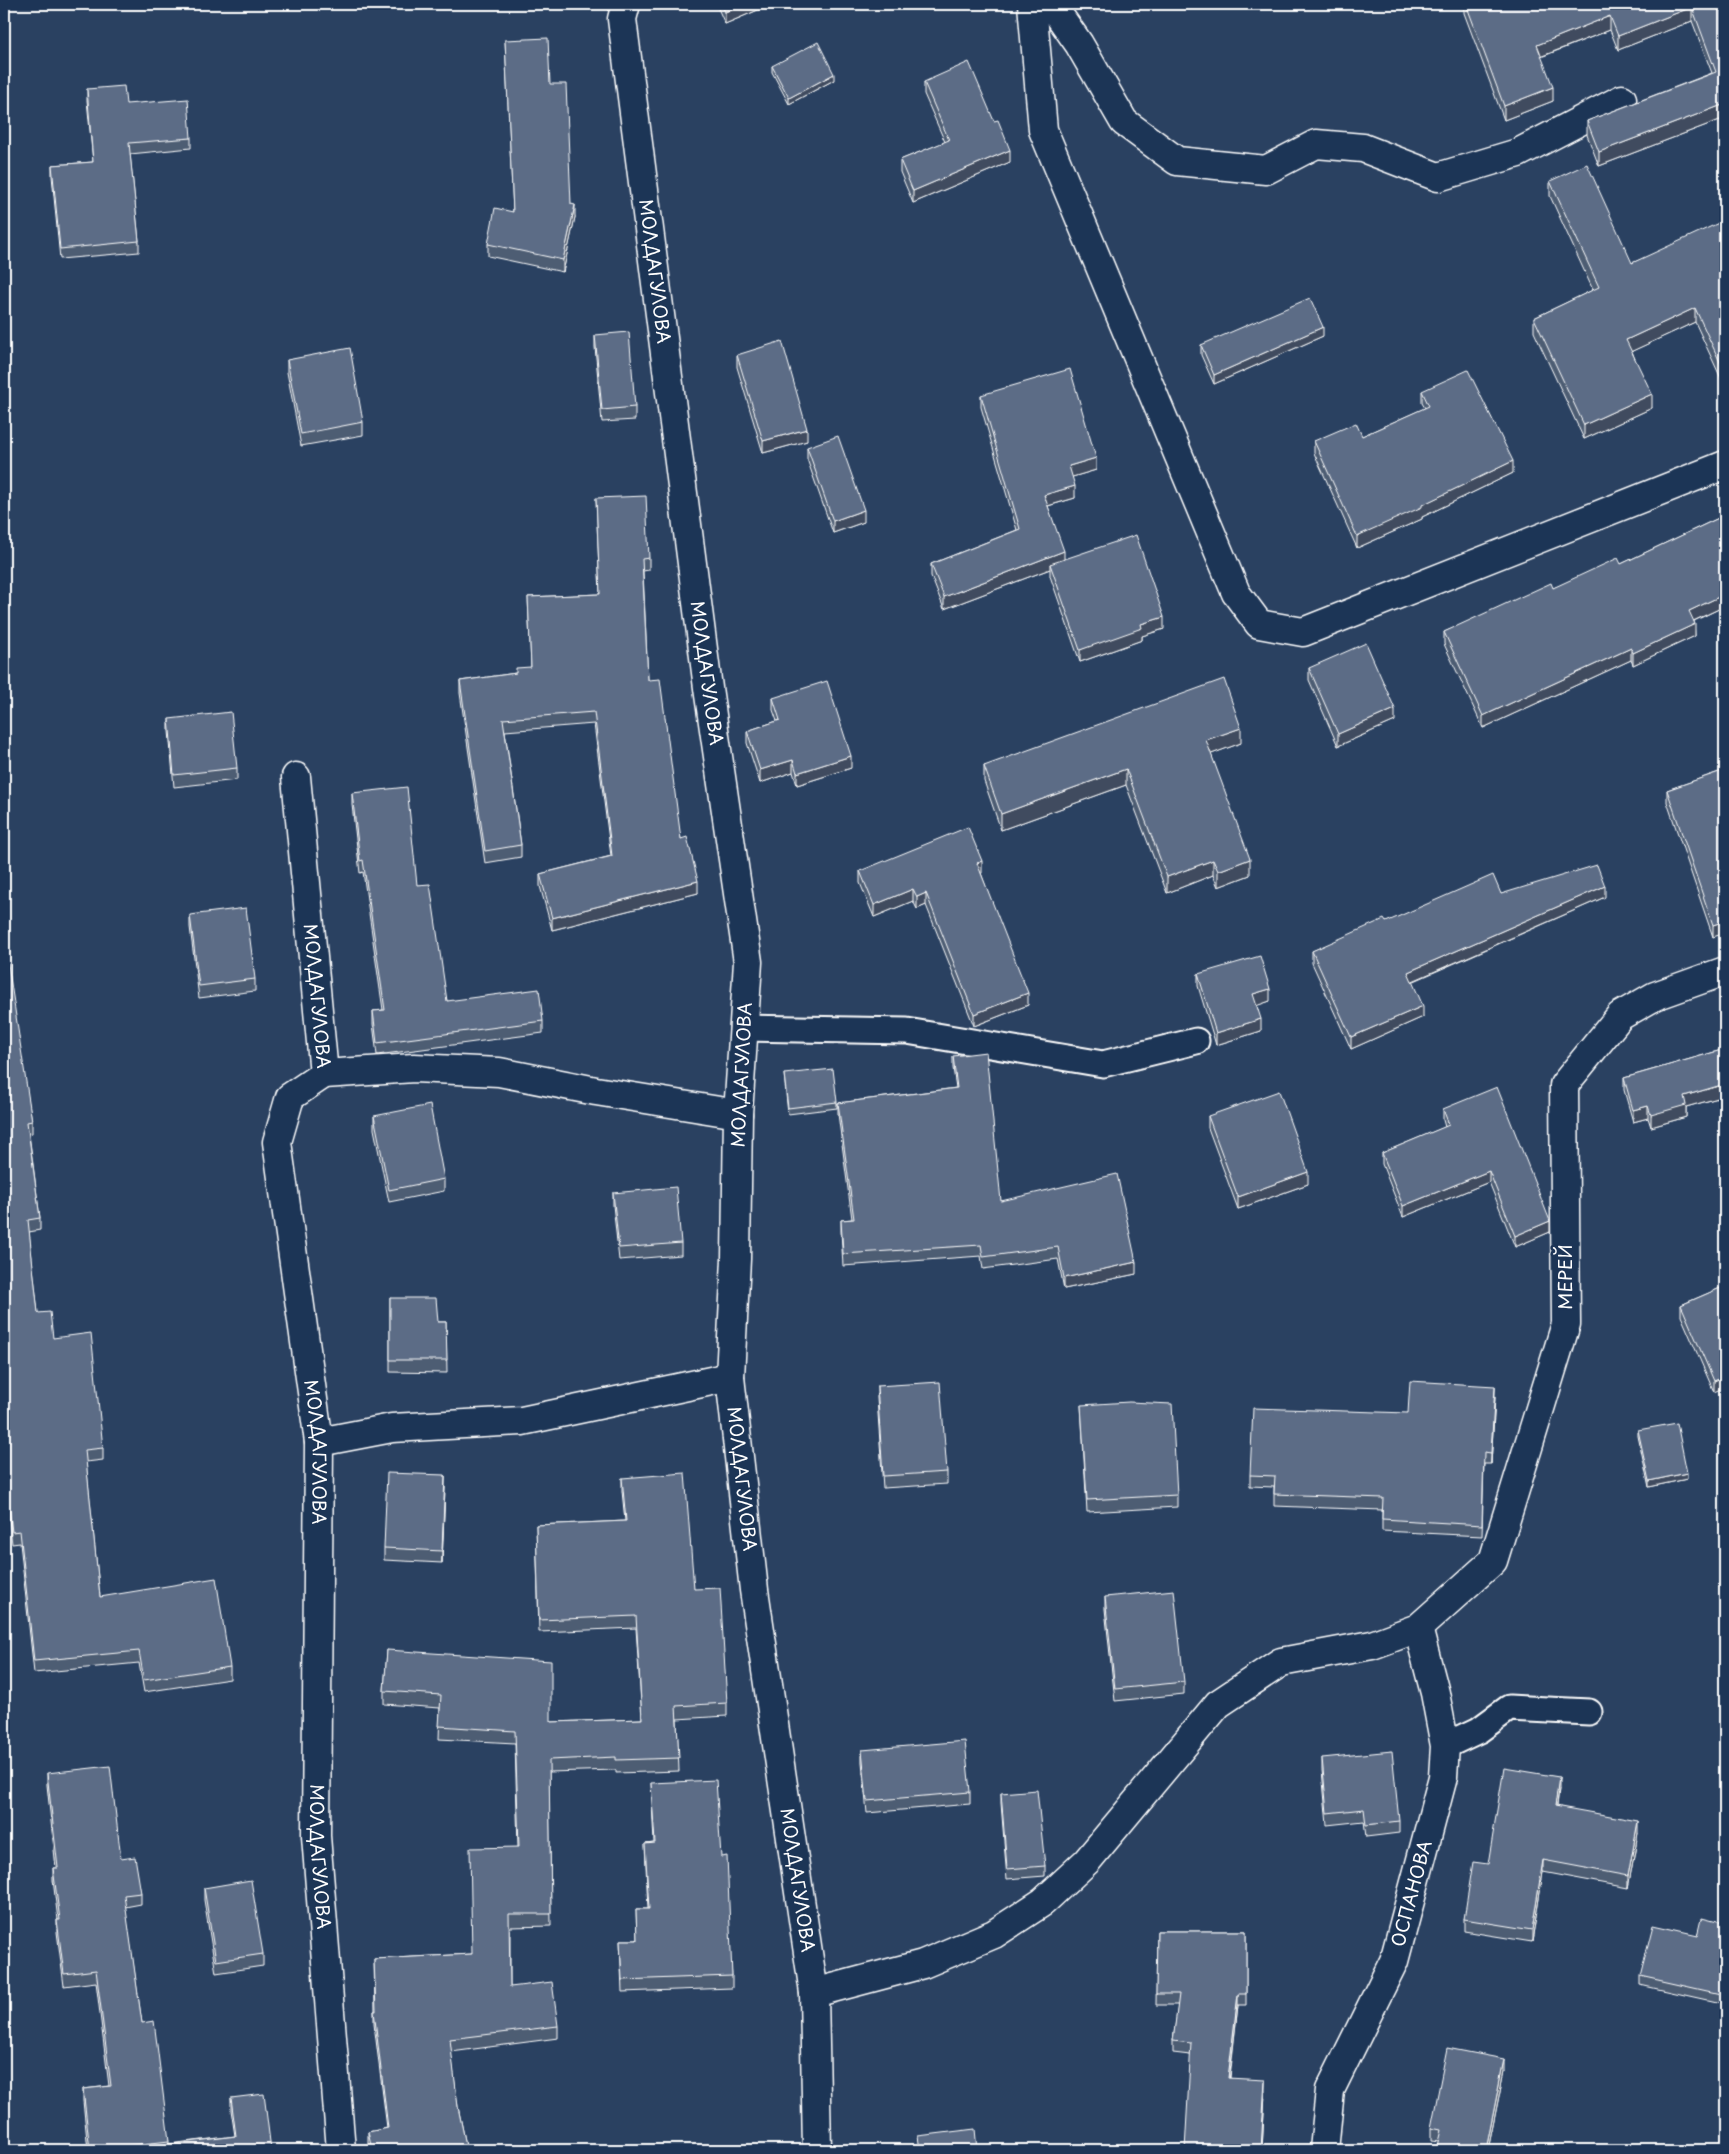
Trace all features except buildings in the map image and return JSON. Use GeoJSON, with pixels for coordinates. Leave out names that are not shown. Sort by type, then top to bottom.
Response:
{"type":"FeatureCollection","features":[{"type":"Feature","properties":{"kind":"street","name":"МОЛДАГУЛОВА"},"geometry":{"type":"LineString","coordinates":[[626,4],[622,19],[624,38],[708,688],[748,962],[738,1114],[736,1259],[730,1378],[754,1590],[814,1993],[817,2150]]}},
{"type":"Feature","properties":{"kind":"street"},"geometry":{"type":"LineString","coordinates":[[1032,4],[1043,130],[1236,593],[1259,624],[1303,632],[1725,465]]}},
{"type":"Feature","properties":{"kind":"street"},"geometry":{"type":"LineString","coordinates":[[1051,4],[1079,44],[1124,122],[1177,161],[1266,170],[1316,144],[1362,148],[1438,177],[1518,153],[1622,99]]}},
{"type":"Feature","properties":{"kind":"street","name":"МОЛДАГУЛОВА"},"geometry":{"type":"LineString","coordinates":[[296,777],[324,1074],[290,1096],[277,1142],[319,1442],[316,1836],[341,2150]]}},
{"type":"Feature","properties":{"kind":"street","name":"МЕРЕЙ"},"geometry":{"type":"LineString","coordinates":[[1418,1628],[1494,1561],[1566,1324],[1564,1086],[1620,1016],[1655,996],[1725,971]]}},
{"type":"Feature","properties":{"kind":"street"},"geometry":{"type":"LineString","coordinates":[[324,1074],[414,1068],[499,1072],[596,1091],[738,1114]]}},
{"type":"Feature","properties":{"kind":"street"},"geometry":{"type":"LineString","coordinates":[[319,1442],[392,1428],[522,1421],[730,1378]]}},
{"type":"Feature","properties":{"kind":"street"},"geometry":{"type":"LineString","coordinates":[[814,1993],[923,1964],[994,1934],[1042,1902],[1087,1861],[1218,1704],[1281,1662],[1372,1645],[1418,1628]]}},
{"type":"Feature","properties":{"kind":"street","name":"ОСПАНОВА"},"geometry":{"type":"LineString","coordinates":[[1324,2150],[1330,2090],[1394,1961],[1442,1777],[1445,1746],[1435,1693],[1418,1628]]}},
{"type":"Feature","properties":{"kind":"lane"},"geometry":{"type":"LineString","coordinates":[[743,1028],[907,1032],[1103,1064],[1196,1041]]}},
{"type":"Feature","properties":{"kind":"lane"},"geometry":{"type":"LineString","coordinates":[[1445,1746],[1479,1730],[1509,1708],[1589,1712]]}}]}
